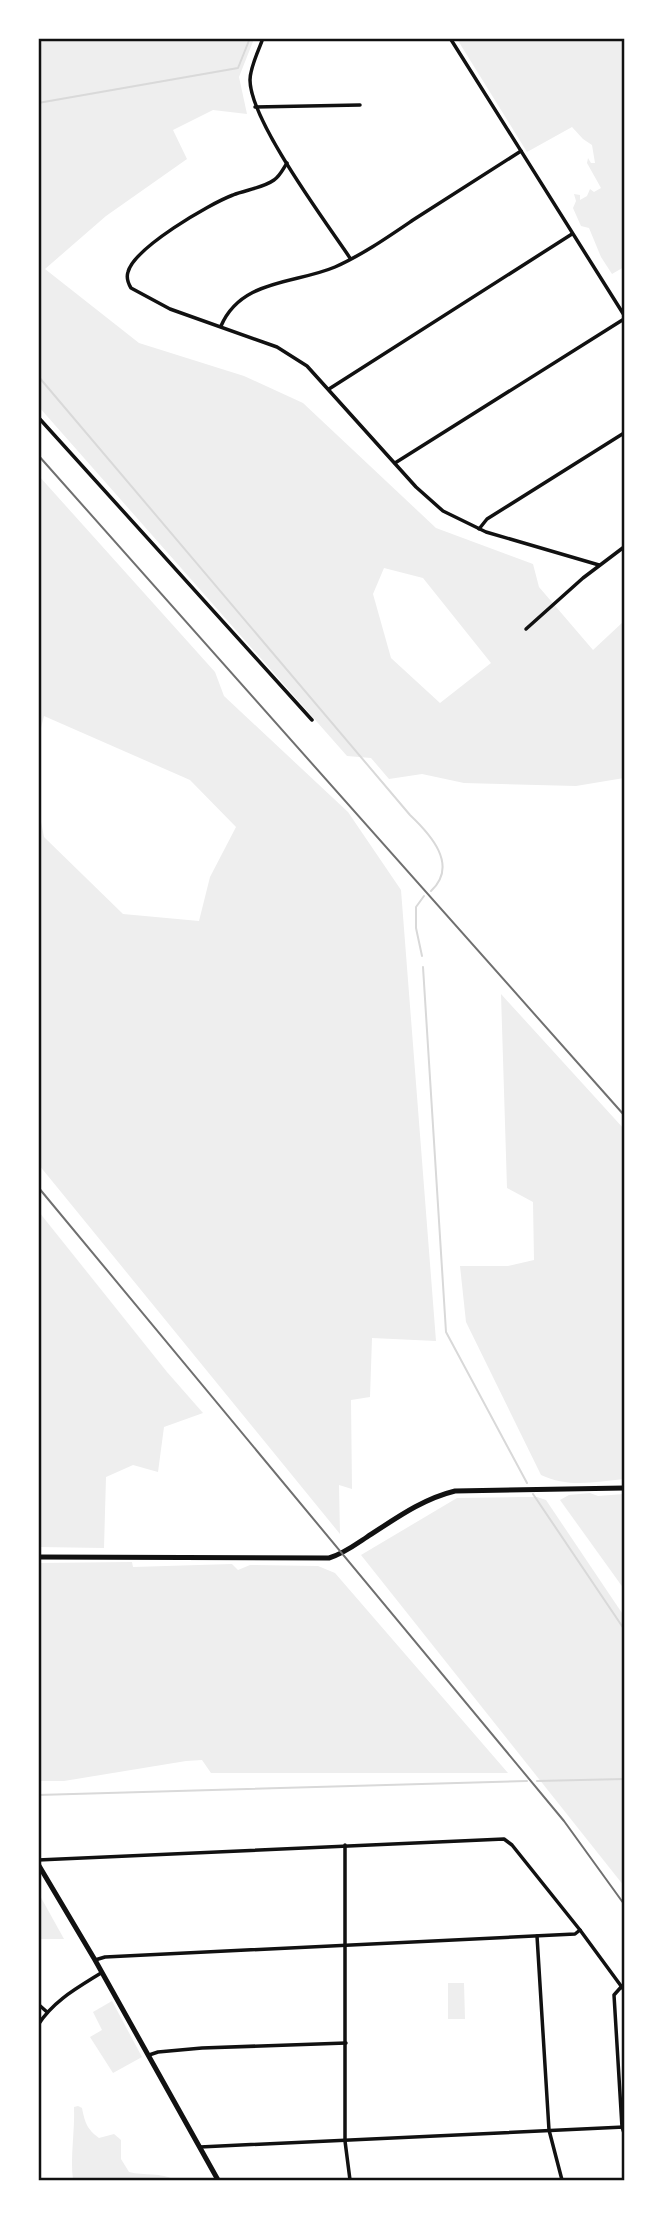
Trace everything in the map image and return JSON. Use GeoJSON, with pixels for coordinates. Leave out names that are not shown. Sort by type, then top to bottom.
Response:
{"type":"FeatureCollection","features":[{"type":"Feature","properties":{"kind":"street"},"geometry":{"type":"LineString","coordinates":[[263,38],[250,78],[255,107],[287,163],[350,258]]}},
{"type":"Feature","properties":{"kind":"street"},"geometry":{"type":"LineString","coordinates":[[395,463],[625,317],[450,38]]}},
{"type":"Feature","properties":{"kind":"street"},"geometry":{"type":"LineString","coordinates":[[255,107],[360,105]]}},
{"type":"Feature","properties":{"kind":"street"},"geometry":{"type":"LineString","coordinates":[[221,327],[232,307],[245,296],[271,285],[334,267],[367,250],[521,151]]}},
{"type":"Feature","properties":{"kind":"street"},"geometry":{"type":"LineString","coordinates":[[287,163],[273,181],[234,194],[192,216],[150,247],[128,270],[128,283],[137,292],[170,309],[286,352],[307,366],[416,487],[443,511],[480,529],[599,565]]}},
{"type":"Feature","properties":{"kind":"street"},"geometry":{"type":"LineString","coordinates":[[329,389],[572,234]]}},
{"type":"Feature","properties":{"kind":"street"},"geometry":{"type":"LineString","coordinates":[[38,417],[312,720]]}},
{"type":"Feature","properties":{"kind":"street"},"geometry":{"type":"LineString","coordinates":[[480,529],[487,519],[625,433]]}},
{"type":"Feature","properties":{"kind":"street"},"geometry":{"type":"LineString","coordinates":[[526,629],[599,565],[625,547]]}},
{"type":"Feature","properties":{"kind":"street"},"geometry":{"type":"LineString","coordinates":[[38,1556],[329,1558],[342,1553],[415,1507],[455,1491],[625,1488]]}},
{"type":"Feature","properties":{"kind":"street"},"geometry":{"type":"LineString","coordinates":[[218,2180],[38,1862],[345,1844],[504,1839],[512,1845],[580,1930],[623,1988],[614,1995],[625,2133]]}},
{"type":"Feature","properties":{"kind":"street"},"geometry":{"type":"LineString","coordinates":[[345,1844],[345,2141],[350,2180]]}},
{"type":"Feature","properties":{"kind":"street"},"geometry":{"type":"LineString","coordinates":[[95,1960],[105,1957],[345,1944],[575,1934],[580,1930]]}},
{"type":"Feature","properties":{"kind":"street"},"geometry":{"type":"LineString","coordinates":[[537,1936],[549,2130],[562,2180]]}},
{"type":"Feature","properties":{"kind":"street"},"geometry":{"type":"LineString","coordinates":[[38,2025],[47,2012],[68,1993],[101,1973]]}},
{"type":"Feature","properties":{"kind":"street"},"geometry":{"type":"LineString","coordinates":[[38,2004],[47,2012]]}},
{"type":"Feature","properties":{"kind":"street"},"geometry":{"type":"LineString","coordinates":[[147,2056],[158,2052],[202,2048],[346,2043]]}},
{"type":"Feature","properties":{"kind":"street"},"geometry":{"type":"LineString","coordinates":[[199,2147],[623,2127]]}},
{"type":"Feature","properties":{"kind":"shaded area"},"geometry":{"type":"Polygon","coordinates":[[[38,39],[254,39],[239,77],[247,114],[213,110],[173,130],[187,159],[106,216],[45,269],[139,343],[244,376],[303,403],[436,528],[533,564],[539,587],[593,650],[624,621],[624,778],[576,786],[464,783],[422,774],[389,779],[371,758],[347,756],[39,407],[38,39]],[[384,568],[373,594],[391,658],[440,703],[491,663],[423,578],[384,568]]]}},
{"type":"Feature","properties":{"kind":"shaded area"},"geometry":{"type":"Polygon","coordinates":[[[457,39],[624,39],[624,267],[612,274],[601,257],[589,228],[581,226],[573,208],[576,201],[574,194],[580,195],[580,200],[587,196],[590,189],[594,192],[601,188],[587,163],[588,158],[591,163],[595,163],[592,145],[572,127],[527,152],[457,39]]]}},
{"type":"Feature","properties":{"kind":"shaded area"},"geometry":{"type":"Polygon","coordinates":[[[39,476],[215,672],[224,696],[348,812],[401,890],[436,1341],[372,1338],[370,1397],[351,1400],[352,1489],[339,1485],[340,1534],[39,1165],[39,811],[44,837],[123,914],[199,921],[210,877],[236,827],[190,780],[44,716],[39,736],[39,476]]]}},
{"type":"Feature","properties":{"kind":"shaded area"},"geometry":{"type":"Polygon","coordinates":[[[501,994],[624,1129],[624,1479],[572,1483],[541,1475],[466,1322],[460,1266],[508,1266],[534,1260],[533,1202],[507,1188],[501,994]]]}},
{"type":"Feature","properties":{"kind":"shaded area"},"geometry":{"type":"Polygon","coordinates":[[[39,1212],[203,1413],[164,1427],[158,1472],[133,1465],[106,1477],[104,1548],[39,1547],[39,1212]]]}},
{"type":"Feature","properties":{"kind":"shaded area"},"geometry":{"type":"Polygon","coordinates":[[[590,1493],[598,1496],[624,1494],[624,1589],[560,1500],[569,1495],[590,1493]]]}},
{"type":"Feature","properties":{"kind":"shaded area"},"geometry":{"type":"Polygon","coordinates":[[[537,1497],[546,1500],[624,1616],[624,1886],[361,1555],[457,1498],[537,1497]]]}},
{"type":"Feature","properties":{"kind":"shaded area"},"geometry":{"type":"Polygon","coordinates":[[[132,1562],[133,1567],[232,1564],[238,1570],[250,1565],[318,1566],[335,1573],[508,1773],[211,1773],[202,1760],[64,1781],[39,1781],[39,1563],[132,1562]]]}},
{"type":"Feature","properties":{"kind":"shaded area"},"geometry":{"type":"Polygon","coordinates":[[[39,1894],[64,1939],[39,1939],[39,1894]]]}},
{"type":"Feature","properties":{"kind":"shaded area"},"geometry":{"type":"Polygon","coordinates":[[[448,1983],[464,1983],[465,2019],[448,2019],[448,1983]]]}},
{"type":"Feature","properties":{"kind":"shaded area"},"geometry":{"type":"Polygon","coordinates":[[[112,2001],[142,2057],[113,2073],[90,2037],[102,2030],[93,2012],[112,2001]]]}},
{"type":"Feature","properties":{"kind":"shaded area"},"geometry":{"type":"Polygon","coordinates":[[[74,2107],[82,2108],[89,2129],[99,2138],[114,2134],[121,2140],[121,2159],[129,2172],[175,2180],[73,2180],[74,2107]]]}},
{"type":"Feature","properties":{"kind":"waterway"},"geometry":{"type":"LineString","coordinates":[[38,103],[238,68],[250,38]]}},
{"type":"Feature","properties":{"kind":"waterway"},"geometry":{"type":"LineString","coordinates":[[38,376],[426,831],[442,861],[439,881],[431,891]]}},
{"type":"Feature","properties":{"kind":"waterway"},"geometry":{"type":"LineString","coordinates":[[422,956],[416,928],[416,907],[424,896]]}},
{"type":"Feature","properties":{"kind":"waterway"},"geometry":{"type":"LineString","coordinates":[[423,967],[446,1332],[527,1483]]}},
{"type":"Feature","properties":{"kind":"waterway"},"geometry":{"type":"LineString","coordinates":[[533,1494],[624,1629]]}},
{"type":"Feature","properties":{"kind":"waterway"},"geometry":{"type":"LineString","coordinates":[[537,1781],[624,1779]]}},
{"type":"Feature","properties":{"kind":"waterway"},"geometry":{"type":"LineString","coordinates":[[38,1795],[527,1781]]}},
{"type":"Feature","properties":{"kind":"railway"},"geometry":{"type":"LineString","coordinates":[[38,455],[624,1115]]}},
{"type":"Feature","properties":{"kind":"railway"},"geometry":{"type":"LineString","coordinates":[[38,1187],[564,1821],[624,1904]]}}]}
